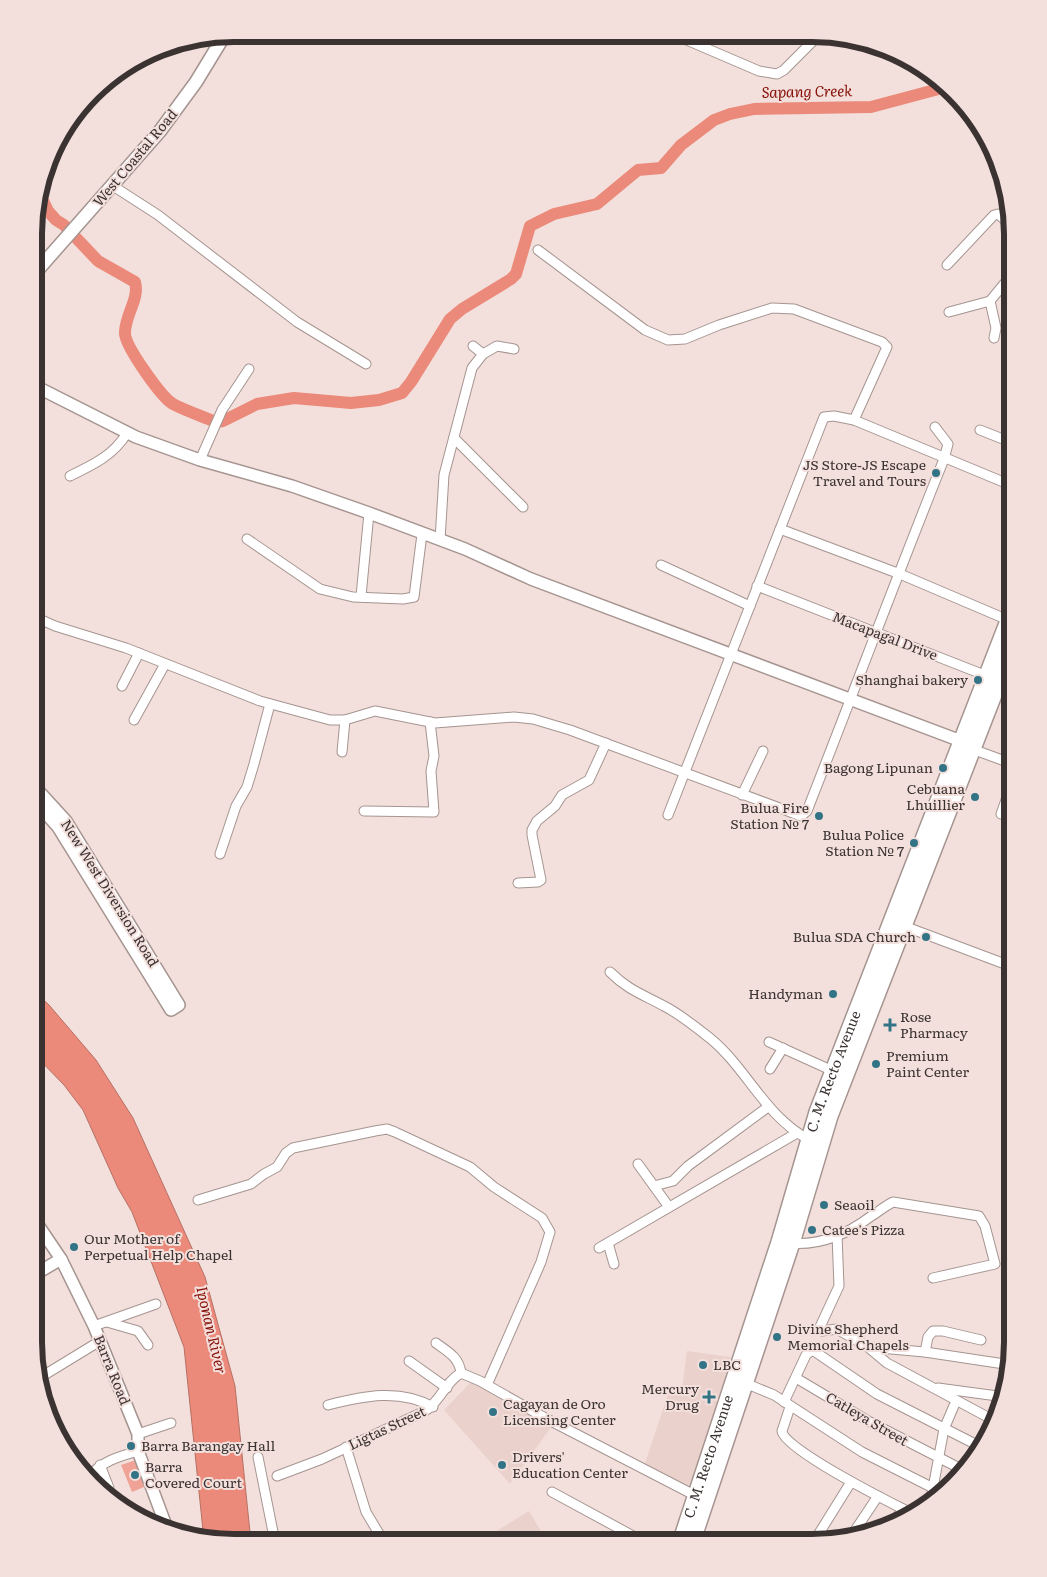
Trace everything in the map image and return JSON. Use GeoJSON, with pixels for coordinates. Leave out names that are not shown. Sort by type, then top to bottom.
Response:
{"type":"FeatureCollection","features":[{"type":"Feature","properties":{"kind":"highway","name":"C. M. Recto Avenue"},"geometry":{"type":"LineString","coordinates":[[1000,681],[1005,651]]}},
{"type":"Feature","properties":{"kind":"highway","name":"C. M. Recto Avenue"},"geometry":{"type":"LineString","coordinates":[[694,1534],[701,1498],[785,1243],[898,924],[967,745],[1005,668]]}},
{"type":"Feature","properties":{"kind":"highway","name":"C. M. Recto Avenue"},"geometry":{"type":"LineString","coordinates":[[684,1534],[701,1498],[744,1386],[785,1243],[802,1136],[898,924]]}},
{"type":"Feature","properties":{"kind":"main road","name":"West Coastal Road"},"geometry":{"type":"LineString","coordinates":[[42,266],[77,229],[160,132],[196,82],[220,43]]}},
{"type":"Feature","properties":{"kind":"street"},"geometry":{"type":"LineString","coordinates":[[691,42],[759,71],[777,74],[784,70],[813,42]]}},
{"type":"Feature","properties":{"kind":"street"},"geometry":{"type":"LineString","coordinates":[[113,186],[158,215],[297,322],[366,364]]}},
{"type":"Feature","properties":{"kind":"street"},"geometry":{"type":"LineString","coordinates":[[947,265],[994,215],[998,214],[1004,219]]}},
{"type":"Feature","properties":{"kind":"street"},"geometry":{"type":"LineString","coordinates":[[538,250],[645,330],[668,340],[685,339],[728,322],[772,308],[783,307],[804,312],[882,342],[887,347],[854,420]]}},
{"type":"Feature","properties":{"kind":"street"},"geometry":{"type":"LineString","coordinates":[[949,312],[990,301],[1005,283]]}},
{"type":"Feature","properties":{"kind":"street"},"geometry":{"type":"LineString","coordinates":[[990,301],[996,328],[994,338]]}},
{"type":"Feature","properties":{"kind":"street"},"geometry":{"type":"LineString","coordinates":[[473,346],[483,354]]}},
{"type":"Feature","properties":{"kind":"street"},"geometry":{"type":"LineString","coordinates":[[440,540],[444,475],[472,368],[483,354],[497,346],[514,349]]}},
{"type":"Feature","properties":{"kind":"street"},"geometry":{"type":"LineString","coordinates":[[200,460],[222,410],[250,368]]}},
{"type":"Feature","properties":{"kind":"street"},"geometry":{"type":"LineString","coordinates":[[42,390],[128,433],[200,460],[292,486],[369,513],[440,540],[530,579],[851,698],[1005,761]]}},
{"type":"Feature","properties":{"kind":"street"},"geometry":{"type":"LineString","coordinates":[[668,815],[824,417],[834,416],[854,420],[1005,483]]}},
{"type":"Feature","properties":{"kind":"street"},"geometry":{"type":"LineString","coordinates":[[42,620],[139,653],[270,704],[330,720],[345,720],[375,711],[430,722],[514,717],[533,719],[685,772],[801,816],[804,814],[851,698],[875,631],[900,574],[944,459],[948,444],[935,427]]}},
{"type":"Feature","properties":{"kind":"street"},"geometry":{"type":"LineString","coordinates":[[980,430],[1005,440]]}},
{"type":"Feature","properties":{"kind":"street"},"geometry":{"type":"LineString","coordinates":[[70,476],[96,464],[120,445],[128,433]]}},
{"type":"Feature","properties":{"kind":"street"},"geometry":{"type":"LineString","coordinates":[[454,438],[523,507]]}},
{"type":"Feature","properties":{"kind":"street"},"geometry":{"type":"LineString","coordinates":[[360,596],[369,513]]}},
{"type":"Feature","properties":{"kind":"street"},"geometry":{"type":"LineString","coordinates":[[780,529],[1005,612]]}},
{"type":"Feature","properties":{"kind":"street"},"geometry":{"type":"LineString","coordinates":[[247,538],[320,589],[341,596],[397,599],[414,597],[422,534]]}},
{"type":"Feature","properties":{"kind":"street"},"geometry":{"type":"LineString","coordinates":[[661,565],[750,606]]}},
{"type":"Feature","properties":{"kind":"street","name":"Macapagal Drive"},"geometry":{"type":"LineString","coordinates":[[757,586],[1000,681]]}},
{"type":"Feature","properties":{"kind":"street"},"geometry":{"type":"LineString","coordinates":[[122,686],[139,653]]}},
{"type":"Feature","properties":{"kind":"street"},"geometry":{"type":"LineString","coordinates":[[134,720],[165,664]]}},
{"type":"Feature","properties":{"kind":"street"},"geometry":{"type":"LineString","coordinates":[[220,854],[236,806],[247,787],[270,704]]}},
{"type":"Feature","properties":{"kind":"street"},"geometry":{"type":"LineString","coordinates":[[342,752],[345,720]]}},
{"type":"Feature","properties":{"kind":"street"},"geometry":{"type":"LineString","coordinates":[[364,811],[434,812],[431,771],[434,756],[430,722]]}},
{"type":"Feature","properties":{"kind":"street"},"geometry":{"type":"LineString","coordinates":[[518,883],[538,882],[540,880],[532,835],[532,830],[537,821],[555,806],[562,795],[589,780],[606,744]]}},
{"type":"Feature","properties":{"kind":"street"},"geometry":{"type":"LineString","coordinates":[[742,795],[763,751]]}},
{"type":"Feature","properties":{"kind":"street","name":"New West Diversion Road"},"geometry":{"type":"LineString","coordinates":[[42,795],[66,822],[175,1007],[62,833],[42,809]]}},
{"type":"Feature","properties":{"kind":"street"},"geometry":{"type":"LineString","coordinates":[[1001,814],[1005,803]]}},
{"type":"Feature","properties":{"kind":"street"},"geometry":{"type":"LineString","coordinates":[[898,924],[1005,963]]}},
{"type":"Feature","properties":{"kind":"street"},"geometry":{"type":"LineString","coordinates":[[599,1248],[668,1207],[802,1136],[768,1107],[738,1067],[712,1040],[665,1006],[640,996],[610,972]]}},
{"type":"Feature","properties":{"kind":"street"},"geometry":{"type":"LineString","coordinates":[[769,1042],[832,1071]]}},
{"type":"Feature","properties":{"kind":"street"},"geometry":{"type":"LineString","coordinates":[[770,1069],[782,1048]]}},
{"type":"Feature","properties":{"kind":"street"},"geometry":{"type":"LineString","coordinates":[[654,1186],[673,1181],[688,1166],[768,1107]]}},
{"type":"Feature","properties":{"kind":"street"},"geometry":{"type":"LineString","coordinates":[[198,1200],[251,1184],[277,1167],[286,1153],[293,1148],[387,1129],[470,1167],[494,1187],[542,1218],[550,1232],[541,1262],[486,1385]]}},
{"type":"Feature","properties":{"kind":"street"},"geometry":{"type":"LineString","coordinates":[[638,1164],[668,1207]]}},
{"type":"Feature","properties":{"kind":"street"},"geometry":{"type":"LineString","coordinates":[[785,1243],[810,1245],[838,1235],[894,1202],[975,1214],[981,1218],[995,1264],[933,1278]]}},
{"type":"Feature","properties":{"kind":"street","name":"Barra Road"},"geometry":{"type":"LineString","coordinates":[[42,1231],[61,1259],[94,1326],[138,1434],[138,1451],[164,1521]]}},
{"type":"Feature","properties":{"kind":"street"},"geometry":{"type":"LineString","coordinates":[[838,1235],[839,1286],[818,1328],[822,1331],[837,1330],[868,1348],[887,1363],[989,1418]]}},
{"type":"Feature","properties":{"kind":"street"},"geometry":{"type":"LineString","coordinates":[[608,1243],[614,1264]]}},
{"type":"Feature","properties":{"kind":"street"},"geometry":{"type":"LineString","coordinates":[[42,1270],[61,1259]]}},
{"type":"Feature","properties":{"kind":"street"},"geometry":{"type":"LineString","coordinates":[[94,1326],[156,1304]]}},
{"type":"Feature","properties":{"kind":"street"},"geometry":{"type":"LineString","coordinates":[[107,1322],[138,1331],[148,1346]]}},
{"type":"Feature","properties":{"kind":"street"},"geometry":{"type":"LineString","coordinates":[[925,1352],[928,1337],[933,1331],[943,1330],[981,1340]]}},
{"type":"Feature","properties":{"kind":"street"},"geometry":{"type":"LineString","coordinates":[[45,1374],[100,1341]]}},
{"type":"Feature","properties":{"kind":"street"},"geometry":{"type":"LineString","coordinates":[[436,1343],[454,1356],[458,1361],[461,1373],[701,1498]]}},
{"type":"Feature","properties":{"kind":"street"},"geometry":{"type":"LineString","coordinates":[[868,1348],[925,1352],[1003,1364]]}},
{"type":"Feature","properties":{"kind":"street"},"geometry":{"type":"LineString","coordinates":[[900,1514],[903,1509],[851,1482],[799,1450],[783,1436],[782,1431],[787,1405],[806,1354],[811,1350],[814,1351],[872,1392],[975,1444]]}},
{"type":"Feature","properties":{"kind":"street"},"geometry":{"type":"LineString","coordinates":[[409,1361],[447,1388]]}},
{"type":"Feature","properties":{"kind":"street","name":"Ligtas Street"},"geometry":{"type":"LineString","coordinates":[[277,1476],[410,1420],[433,1407],[461,1373]]}},
{"type":"Feature","properties":{"kind":"street","name":"Catleya Street"},"geometry":{"type":"LineString","coordinates":[[796,1378],[870,1422],[958,1468]]}},
{"type":"Feature","properties":{"kind":"street"},"geometry":{"type":"LineString","coordinates":[[744,1386],[787,1405],[862,1452],[936,1489]]}},
{"type":"Feature","properties":{"kind":"street"},"geometry":{"type":"LineString","coordinates":[[932,1388],[997,1396]]}},
{"type":"Feature","properties":{"kind":"street"},"geometry":{"type":"LineString","coordinates":[[328,1405],[361,1397],[399,1395],[423,1401],[433,1407]]}},
{"type":"Feature","properties":{"kind":"street"},"geometry":{"type":"LineString","coordinates":[[939,1487],[938,1458],[944,1429],[956,1401]]}},
{"type":"Feature","properties":{"kind":"street"},"geometry":{"type":"LineString","coordinates":[[138,1434],[171,1424]]}},
{"type":"Feature","properties":{"kind":"street"},"geometry":{"type":"LineString","coordinates":[[346,1447],[366,1512],[379,1534]]}},
{"type":"Feature","properties":{"kind":"street"},"geometry":{"type":"LineString","coordinates":[[93,1472],[100,1465],[114,1457],[138,1451]]}},
{"type":"Feature","properties":{"kind":"street"},"geometry":{"type":"LineString","coordinates":[[258,1456],[273,1534]]}},
{"type":"Feature","properties":{"kind":"street"},"geometry":{"type":"LineString","coordinates":[[100,1465],[110,1488]]}},
{"type":"Feature","properties":{"kind":"street"},"geometry":{"type":"LineString","coordinates":[[819,1534],[851,1482]]}},
{"type":"Feature","properties":{"kind":"street"},"geometry":{"type":"LineString","coordinates":[[552,1492],[629,1534]]}},
{"type":"Feature","properties":{"kind":"street"},"geometry":{"type":"LineString","coordinates":[[856,1530],[878,1496]]}},
{"type":"Feature","properties":{"kind":"shaded area"},"geometry":{"type":"Polygon","coordinates":[[[687,1351],[731,1357],[692,1484],[684,1486],[644,1466],[671,1386],[682,1390],[687,1351]]]}},
{"type":"Feature","properties":{"kind":"shaded area"},"geometry":{"type":"Polygon","coordinates":[[[471,1382],[552,1426],[510,1484],[444,1410],[471,1382]]]}},
{"type":"Feature","properties":{"kind":"shaded area","name":"Barra Covered Court"},"geometry":{"type":"Polygon","coordinates":[[[139,1459],[149,1485],[132,1492],[121,1465],[139,1459]]]}},
{"type":"Feature","properties":{"kind":"shaded area"},"geometry":{"type":"Polygon","coordinates":[[[529,1511],[543,1534],[492,1534],[529,1511]]]}},
{"type":"Feature","properties":{"kind":"water","name":"Iponan River"},"geometry":{"type":"Polygon","coordinates":[[[42,998],[96,1060],[133,1118],[205,1277],[235,1386],[250,1534],[203,1532],[184,1347],[132,1212],[118,1188],[83,1110],[64,1085],[42,1062],[42,998]]]}},
{"type":"Feature","properties":{"kind":"waterway","name":"Sapang Creek"},"geometry":{"type":"LineString","coordinates":[[45,204],[56,220],[64,225],[98,261],[135,282],[134,301],[125,327],[125,334],[137,360],[153,382],[173,404],[216,422],[223,421],[257,404],[294,398],[351,403],[379,400],[402,393],[411,382],[450,319],[462,309],[516,274],[530,226],[554,214],[597,204],[638,170],[661,168],[681,145],[714,120],[730,114],[754,109],[871,107],[938,89]]}},
{"type":"Feature","properties":{"kind":"place","name":"JS Store-JS Escape Travel and Tours"},"geometry":{"type":"Point","coordinates":[936,473]}},
{"type":"Feature","properties":{"kind":"place","name":"Shanghai bakery"},"geometry":{"type":"Point","coordinates":[978,680]}},
{"type":"Feature","properties":{"kind":"place","name":"Bagong Lipunan"},"geometry":{"type":"Point","coordinates":[943,768]}},
{"type":"Feature","properties":{"kind":"place","name":"Cebuana Lhuillier"},"geometry":{"type":"Point","coordinates":[975,797]}},
{"type":"Feature","properties":{"kind":"place","name":"Bulua Fire Station № 7"},"geometry":{"type":"Point","coordinates":[819,816]}},
{"type":"Feature","properties":{"kind":"place","name":"Bulua Police Station № 7"},"geometry":{"type":"Point","coordinates":[914,843]}},
{"type":"Feature","properties":{"kind":"place","name":"Bulua SDA Church"},"geometry":{"type":"Point","coordinates":[926,937]}},
{"type":"Feature","properties":{"kind":"place","name":"Handyman"},"geometry":{"type":"Point","coordinates":[833,994]}},
{"type":"Feature","properties":{"kind":"place","name":"Rose Pharmacy"},"geometry":{"type":"Point","coordinates":[890,1025]}},
{"type":"Feature","properties":{"kind":"place","name":"Premium Paint Center"},"geometry":{"type":"Point","coordinates":[876,1064]}},
{"type":"Feature","properties":{"kind":"place","name":"Seaoil"},"geometry":{"type":"Point","coordinates":[824,1205]}},
{"type":"Feature","properties":{"kind":"place","name":"Catee's Pizza"},"geometry":{"type":"Point","coordinates":[812,1230]}},
{"type":"Feature","properties":{"kind":"place","name":"Our Mother of Perpetual Help Chapel"},"geometry":{"type":"Point","coordinates":[74,1247]}},
{"type":"Feature","properties":{"kind":"place","name":"Divine Shepherd Memorial Chapels"},"geometry":{"type":"Point","coordinates":[777,1337]}},
{"type":"Feature","properties":{"kind":"place","name":"LBC"},"geometry":{"type":"Point","coordinates":[703,1365]}},
{"type":"Feature","properties":{"kind":"place","name":"Mercury Drug"},"geometry":{"type":"Point","coordinates":[709,1397]}},
{"type":"Feature","properties":{"kind":"place","name":"Cagayan de Oro Licensing Center"},"geometry":{"type":"Point","coordinates":[493,1412]}},
{"type":"Feature","properties":{"kind":"place","name":"Barra Barangay Hall"},"geometry":{"type":"Point","coordinates":[131,1446]}},
{"type":"Feature","properties":{"kind":"place","name":"Drivers' Education Center"},"geometry":{"type":"Point","coordinates":[502,1465]}},
{"type":"Feature","properties":{"kind":"place","name":"Barra Covered Court"},"geometry":{"type":"Point","coordinates":[135,1475]}}]}
